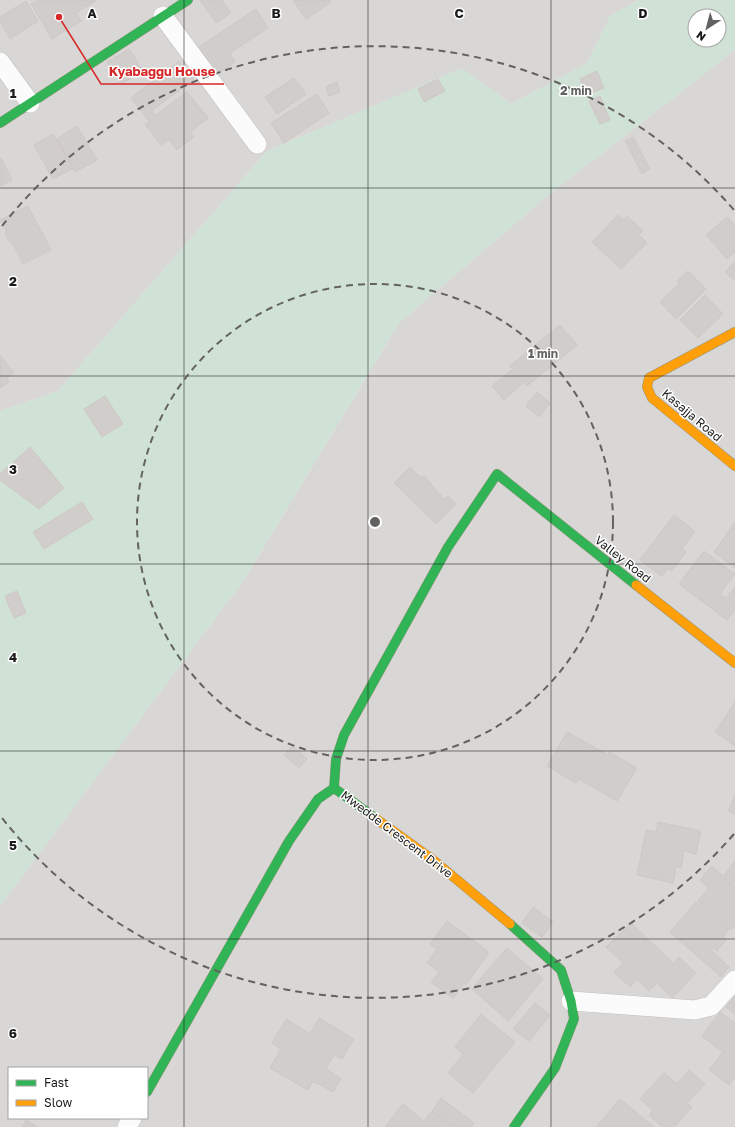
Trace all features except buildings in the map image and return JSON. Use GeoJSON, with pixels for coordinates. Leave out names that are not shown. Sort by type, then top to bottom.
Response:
{"type":"FeatureCollection","features":[{"type":"Feature","properties":{"kind":"street"},"geometry":{"type":"LineString","coordinates":[[0,123],[188,0]]}},
{"type":"Feature","properties":{"kind":"street"},"geometry":{"type":"LineString","coordinates":[[163,16],[257,144]]}},
{"type":"Feature","properties":{"kind":"street"},"geometry":{"type":"LineString","coordinates":[[0,62],[30,103]]}},
{"type":"Feature","properties":{"kind":"street","name":"Kasajja Road"},"geometry":{"type":"LineString","coordinates":[[735,332],[649,378],[647,387],[652,398],[735,466]]}},
{"type":"Feature","properties":{"kind":"street","name":"Valley Road"},"geometry":{"type":"LineString","coordinates":[[334,788],[336,759],[344,735],[448,547],[497,474],[735,663]]}},
{"type":"Feature","properties":{"kind":"street","name":"Mwedde Crescent Drive"},"geometry":{"type":"LineString","coordinates":[[148,1090],[289,841],[318,799],[334,788],[432,859],[515,928],[561,970],[571,1001],[574,1019],[566,1043],[554,1068],[514,1127]]}},
{"type":"Feature","properties":{"kind":"street"},"geometry":{"type":"LineString","coordinates":[[571,1001],[695,1010],[711,1006],[735,980]]}},
{"type":"Feature","properties":{"kind":"shaded area"},"geometry":{"type":"Polygon","coordinates":[[[0,0],[638,0],[610,17],[588,63],[511,104],[462,69],[267,151],[58,391],[0,411],[0,0]]]}},
{"type":"Feature","properties":{"kind":"shaded area"},"geometry":{"type":"Polygon","coordinates":[[[735,50],[735,1127],[0,1127],[0,906],[244,580],[399,323],[552,192],[735,50]]]}},
{"type":"Feature","properties":{"kind":"green space"},"geometry":{"type":"Polygon","coordinates":[[[638,0],[735,0],[735,50],[552,192],[399,323],[244,580],[0,906],[0,411],[58,391],[267,151],[462,68],[511,104],[587,63],[610,16],[638,0]]]}},
{"type":"Feature","properties":{"kind":"traffic: fast"},"geometry":{"type":"LineString","coordinates":[[0,123],[188,0]]}},
{"type":"Feature","properties":{"kind":"traffic: fast"},"geometry":{"type":"LineString","coordinates":[[334,788],[336,759],[344,735],[448,547],[497,474],[636,585]]}},
{"type":"Feature","properties":{"kind":"traffic: fast"},"geometry":{"type":"LineString","coordinates":[[148,1090],[289,841],[318,799],[334,788],[375,818]]}},
{"type":"Feature","properties":{"kind":"traffic: fast"},"geometry":{"type":"LineString","coordinates":[[510,924],[561,970],[571,1001],[574,1019],[555,1068],[514,1127]]}},
{"type":"Feature","properties":{"kind":"traffic: slow"},"geometry":{"type":"LineString","coordinates":[[735,332],[649,378],[647,387],[652,398],[735,466]]}},
{"type":"Feature","properties":{"kind":"traffic: slow"},"geometry":{"type":"LineString","coordinates":[[636,585],[735,663]]}},
{"type":"Feature","properties":{"kind":"traffic: slow"},"geometry":{"type":"LineString","coordinates":[[375,818],[432,859],[510,924]]}},
{"type":"Feature","properties":{"kind":"place","name":"Kyabaggu House"},"geometry":{"type":"Point","coordinates":[59,17]}}]}
